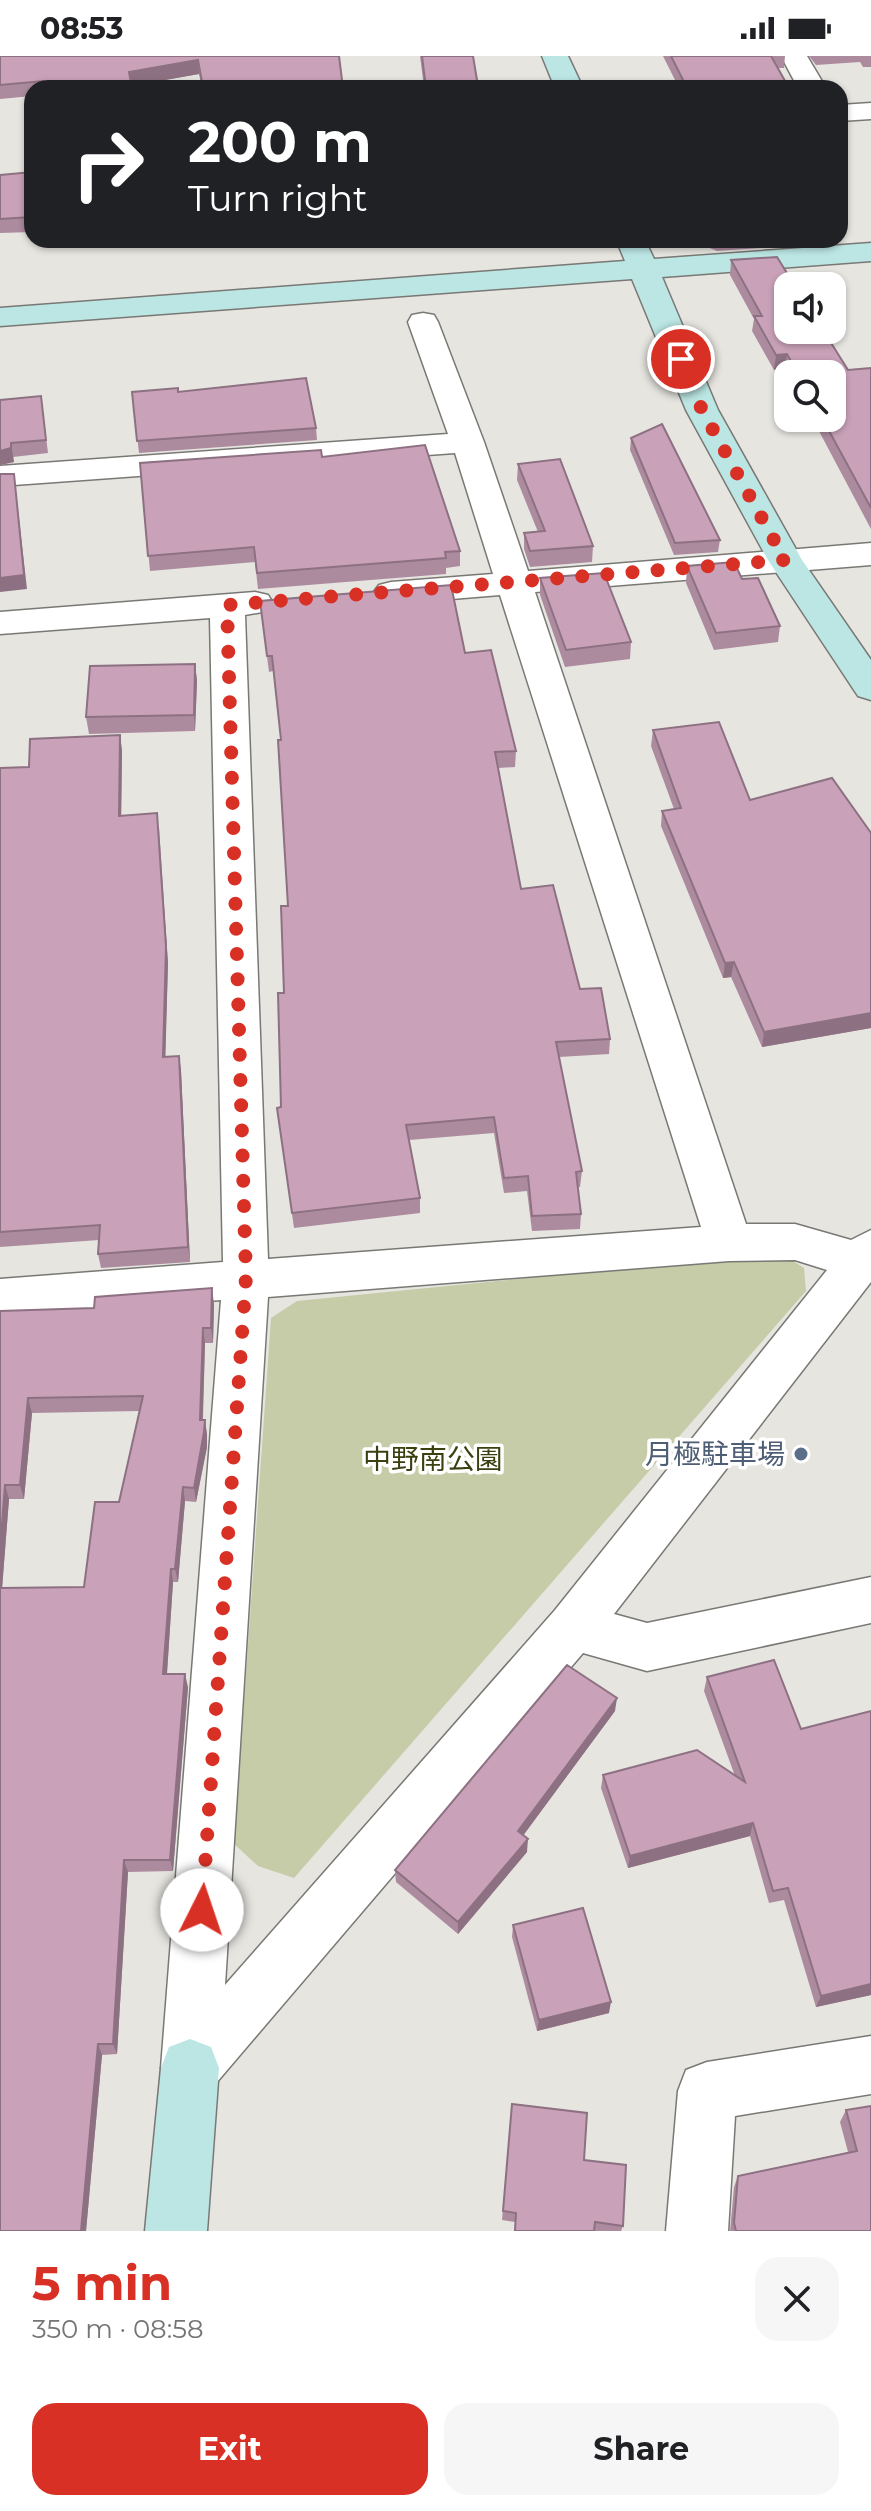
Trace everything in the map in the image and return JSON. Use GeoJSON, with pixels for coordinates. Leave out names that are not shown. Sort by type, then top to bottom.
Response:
{"type":"FeatureCollection","features":[{"type":"Feature","properties":{"kind":"street"},"geometry":{"type":"LineString","coordinates":[[555,56],[566,80]]}},
{"type":"Feature","properties":{"kind":"street"},"geometry":{"type":"LineString","coordinates":[[794,56],[808,80]]}},
{"type":"Feature","properties":{"kind":"street"},"geometry":{"type":"LineString","coordinates":[[848,112],[871,111]]}},
{"type":"Feature","properties":{"kind":"street"},"geometry":{"type":"LineString","coordinates":[[0,317],[637,254],[871,252]]}},
{"type":"Feature","properties":{"kind":"street"},"geometry":{"type":"LineString","coordinates":[[637,254],[702,410],[785,560],[871,688]]}},
{"type":"Feature","properties":{"kind":"street"},"geometry":{"type":"LineString","coordinates":[[423,322],[468,442],[729,1243]]}},
{"type":"Feature","properties":{"kind":"street"},"geometry":{"type":"LineString","coordinates":[[0,476],[468,442]]}},
{"type":"Feature","properties":{"kind":"street"},"geometry":{"type":"LineString","coordinates":[[354,596],[871,554]]}},
{"type":"Feature","properties":{"kind":"street"},"geometry":{"type":"LineString","coordinates":[[0,623],[290,601]]}},
{"type":"Feature","properties":{"kind":"street"},"geometry":{"type":"LineString","coordinates":[[176,2231],[246,1277],[227,605]]}},
{"type":"Feature","properties":{"kind":"street"},"geometry":{"type":"LineString","coordinates":[[0,1298],[246,1277],[729,1243],[795,1242],[865,1255],[573,1627],[190,2068]]}},
{"type":"Feature","properties":{"kind":"street"},"geometry":{"type":"LineString","coordinates":[[573,1627],[647,1647],[871,1600]]}},
{"type":"Feature","properties":{"kind":"street"},"geometry":{"type":"LineString","coordinates":[[697,2231],[707,2091],[871,2065]]}},
{"type":"Feature","properties":{"kind":"green space","name":"中野南公園"},"geometry":{"type":"Polygon","coordinates":[[[780,1253],[804,1268],[806,1291],[294,1878],[258,1866],[234,1844],[271,1318],[297,1301],[780,1253]]]}},
{"type":"Feature","properties":{"kind":"building"},"geometry":{"type":"Polygon","coordinates":[[[0,56],[339,56],[342,80],[202,80],[198,60],[129,72],[130,80],[24,80],[24,83],[0,85],[0,56]]]}},
{"type":"Feature","properties":{"kind":"building"},"geometry":{"type":"Polygon","coordinates":[[[422,56],[473,56],[477,80],[425,80],[422,56]]]}},
{"type":"Feature","properties":{"kind":"building"},"geometry":{"type":"Polygon","coordinates":[[[671,56],[771,56],[784,80],[683,80],[671,56]]]}},
{"type":"Feature","properties":{"kind":"building"},"geometry":{"type":"Polygon","coordinates":[[[24,173],[24,218],[0,219],[0,175],[24,173]]]}},
{"type":"Feature","properties":{"kind":"building"},"geometry":{"type":"Polygon","coordinates":[[[777,257],[786,272],[774,272],[774,344],[832,344],[842,360],[790,360],[787,354],[776,355],[754,316],[762,316],[731,260],[777,257]]]}},
{"type":"Feature","properties":{"kind":"building"},"geometry":{"type":"Polygon","coordinates":[[[846,367],[848,370],[871,368],[871,508],[830,432],[846,432],[846,367]]]}},
{"type":"Feature","properties":{"kind":"building"},"geometry":{"type":"Polygon","coordinates":[[[306,378],[316,428],[137,441],[132,392],[178,388],[178,392],[306,378]]]}},
{"type":"Feature","properties":{"kind":"building"},"geometry":{"type":"Polygon","coordinates":[[[41,396],[46,440],[11,443],[11,448],[0,451],[0,400],[41,396]]]}},
{"type":"Feature","properties":{"kind":"building"},"geometry":{"type":"Polygon","coordinates":[[[662,424],[720,540],[675,543],[631,438],[662,424]]]}},
{"type":"Feature","properties":{"kind":"building"},"geometry":{"type":"Polygon","coordinates":[[[425,445],[460,551],[445,552],[446,558],[257,573],[254,547],[148,556],[140,463],[321,450],[322,457],[425,445]]]}},
{"type":"Feature","properties":{"kind":"building"},"geometry":{"type":"Polygon","coordinates":[[[560,459],[593,546],[530,551],[524,533],[545,531],[518,464],[560,459]]]}},
{"type":"Feature","properties":{"kind":"building"},"geometry":{"type":"Polygon","coordinates":[[[0,474],[14,474],[24,575],[0,578],[0,474]]]}},
{"type":"Feature","properties":{"kind":"building"},"geometry":{"type":"Polygon","coordinates":[[[734,562],[742,579],[758,578],[780,626],[716,633],[687,566],[734,562]]]}},
{"type":"Feature","properties":{"kind":"building"},"geometry":{"type":"Polygon","coordinates":[[[604,573],[631,642],[566,650],[540,578],[604,573]]]}},
{"type":"Feature","properties":{"kind":"building"},"geometry":{"type":"Polygon","coordinates":[[[451,585],[465,653],[491,650],[516,751],[495,752],[521,889],[553,885],[580,989],[601,988],[610,1039],[556,1042],[582,1171],[576,1172],[581,1214],[532,1216],[528,1176],[504,1178],[494,1117],[406,1125],[420,1198],[292,1213],[277,1108],[281,1107],[278,993],[284,993],[281,906],[288,906],[278,740],[281,740],[272,656],[267,656],[260,601],[451,585]]]}},
{"type":"Feature","properties":{"kind":"building"},"geometry":{"type":"Polygon","coordinates":[[[195,664],[194,715],[86,717],[90,666],[195,664]]]}},
{"type":"Feature","properties":{"kind":"building"},"geometry":{"type":"Polygon","coordinates":[[[719,722],[750,800],[832,778],[871,833],[871,1013],[764,1032],[734,962],[725,963],[662,811],[681,808],[653,730],[719,722]]]}},
{"type":"Feature","properties":{"kind":"building"},"geometry":{"type":"Polygon","coordinates":[[[120,735],[119,816],[157,813],[166,947],[163,1057],[179,1056],[188,1247],[98,1254],[100,1225],[0,1232],[0,768],[29,767],[30,739],[120,735]]]}},
{"type":"Feature","properties":{"kind":"building"},"geometry":{"type":"Polygon","coordinates":[[[212,1288],[211,1328],[203,1328],[200,1420],[205,1420],[204,1432],[194,1488],[183,1487],[175,1569],[171,1569],[163,1674],[185,1674],[170,1860],[124,1860],[113,2044],[98,2044],[81,2231],[0,2231],[0,1588],[84,1587],[95,1502],[119,1502],[143,1396],[28,1398],[20,1485],[5,1485],[0,1550],[0,1311],[94,1308],[95,1297],[212,1288]]]}},
{"type":"Feature","properties":{"kind":"building"},"geometry":{"type":"Polygon","coordinates":[[[774,1660],[801,1729],[871,1711],[871,1984],[821,1996],[788,1888],[773,1891],[753,1823],[630,1856],[603,1775],[697,1750],[745,1782],[707,1677],[774,1660]]]}},
{"type":"Feature","properties":{"kind":"building"},"geometry":{"type":"Polygon","coordinates":[[[567,1665],[617,1698],[518,1831],[528,1839],[458,1922],[395,1870],[567,1665]]]}},
{"type":"Feature","properties":{"kind":"building"},"geometry":{"type":"Polygon","coordinates":[[[583,1908],[611,2002],[539,2020],[513,1925],[583,1908]]]}},
{"type":"Feature","properties":{"kind":"building"},"geometry":{"type":"Polygon","coordinates":[[[512,2104],[587,2113],[584,2160],[626,2165],[623,2226],[595,2222],[594,2231],[515,2231],[516,2213],[503,2211],[512,2104]]]}},
{"type":"Feature","properties":{"kind":"building"},"geometry":{"type":"Polygon","coordinates":[[[871,2106],[871,2231],[736,2231],[738,2176],[857,2151],[846,2110],[871,2106]]]}},
{"type":"Feature","properties":{"kind":"place","name":"月極駐車場"},"geometry":{"type":"Point","coordinates":[801,1454]}},
{"type":"Feature","properties":{"kind":"route"},"geometry":{"type":"LineString","coordinates":[[202,1910],[246,1277],[227,605],[785,560],[702,410],[681,359]]}}]}
